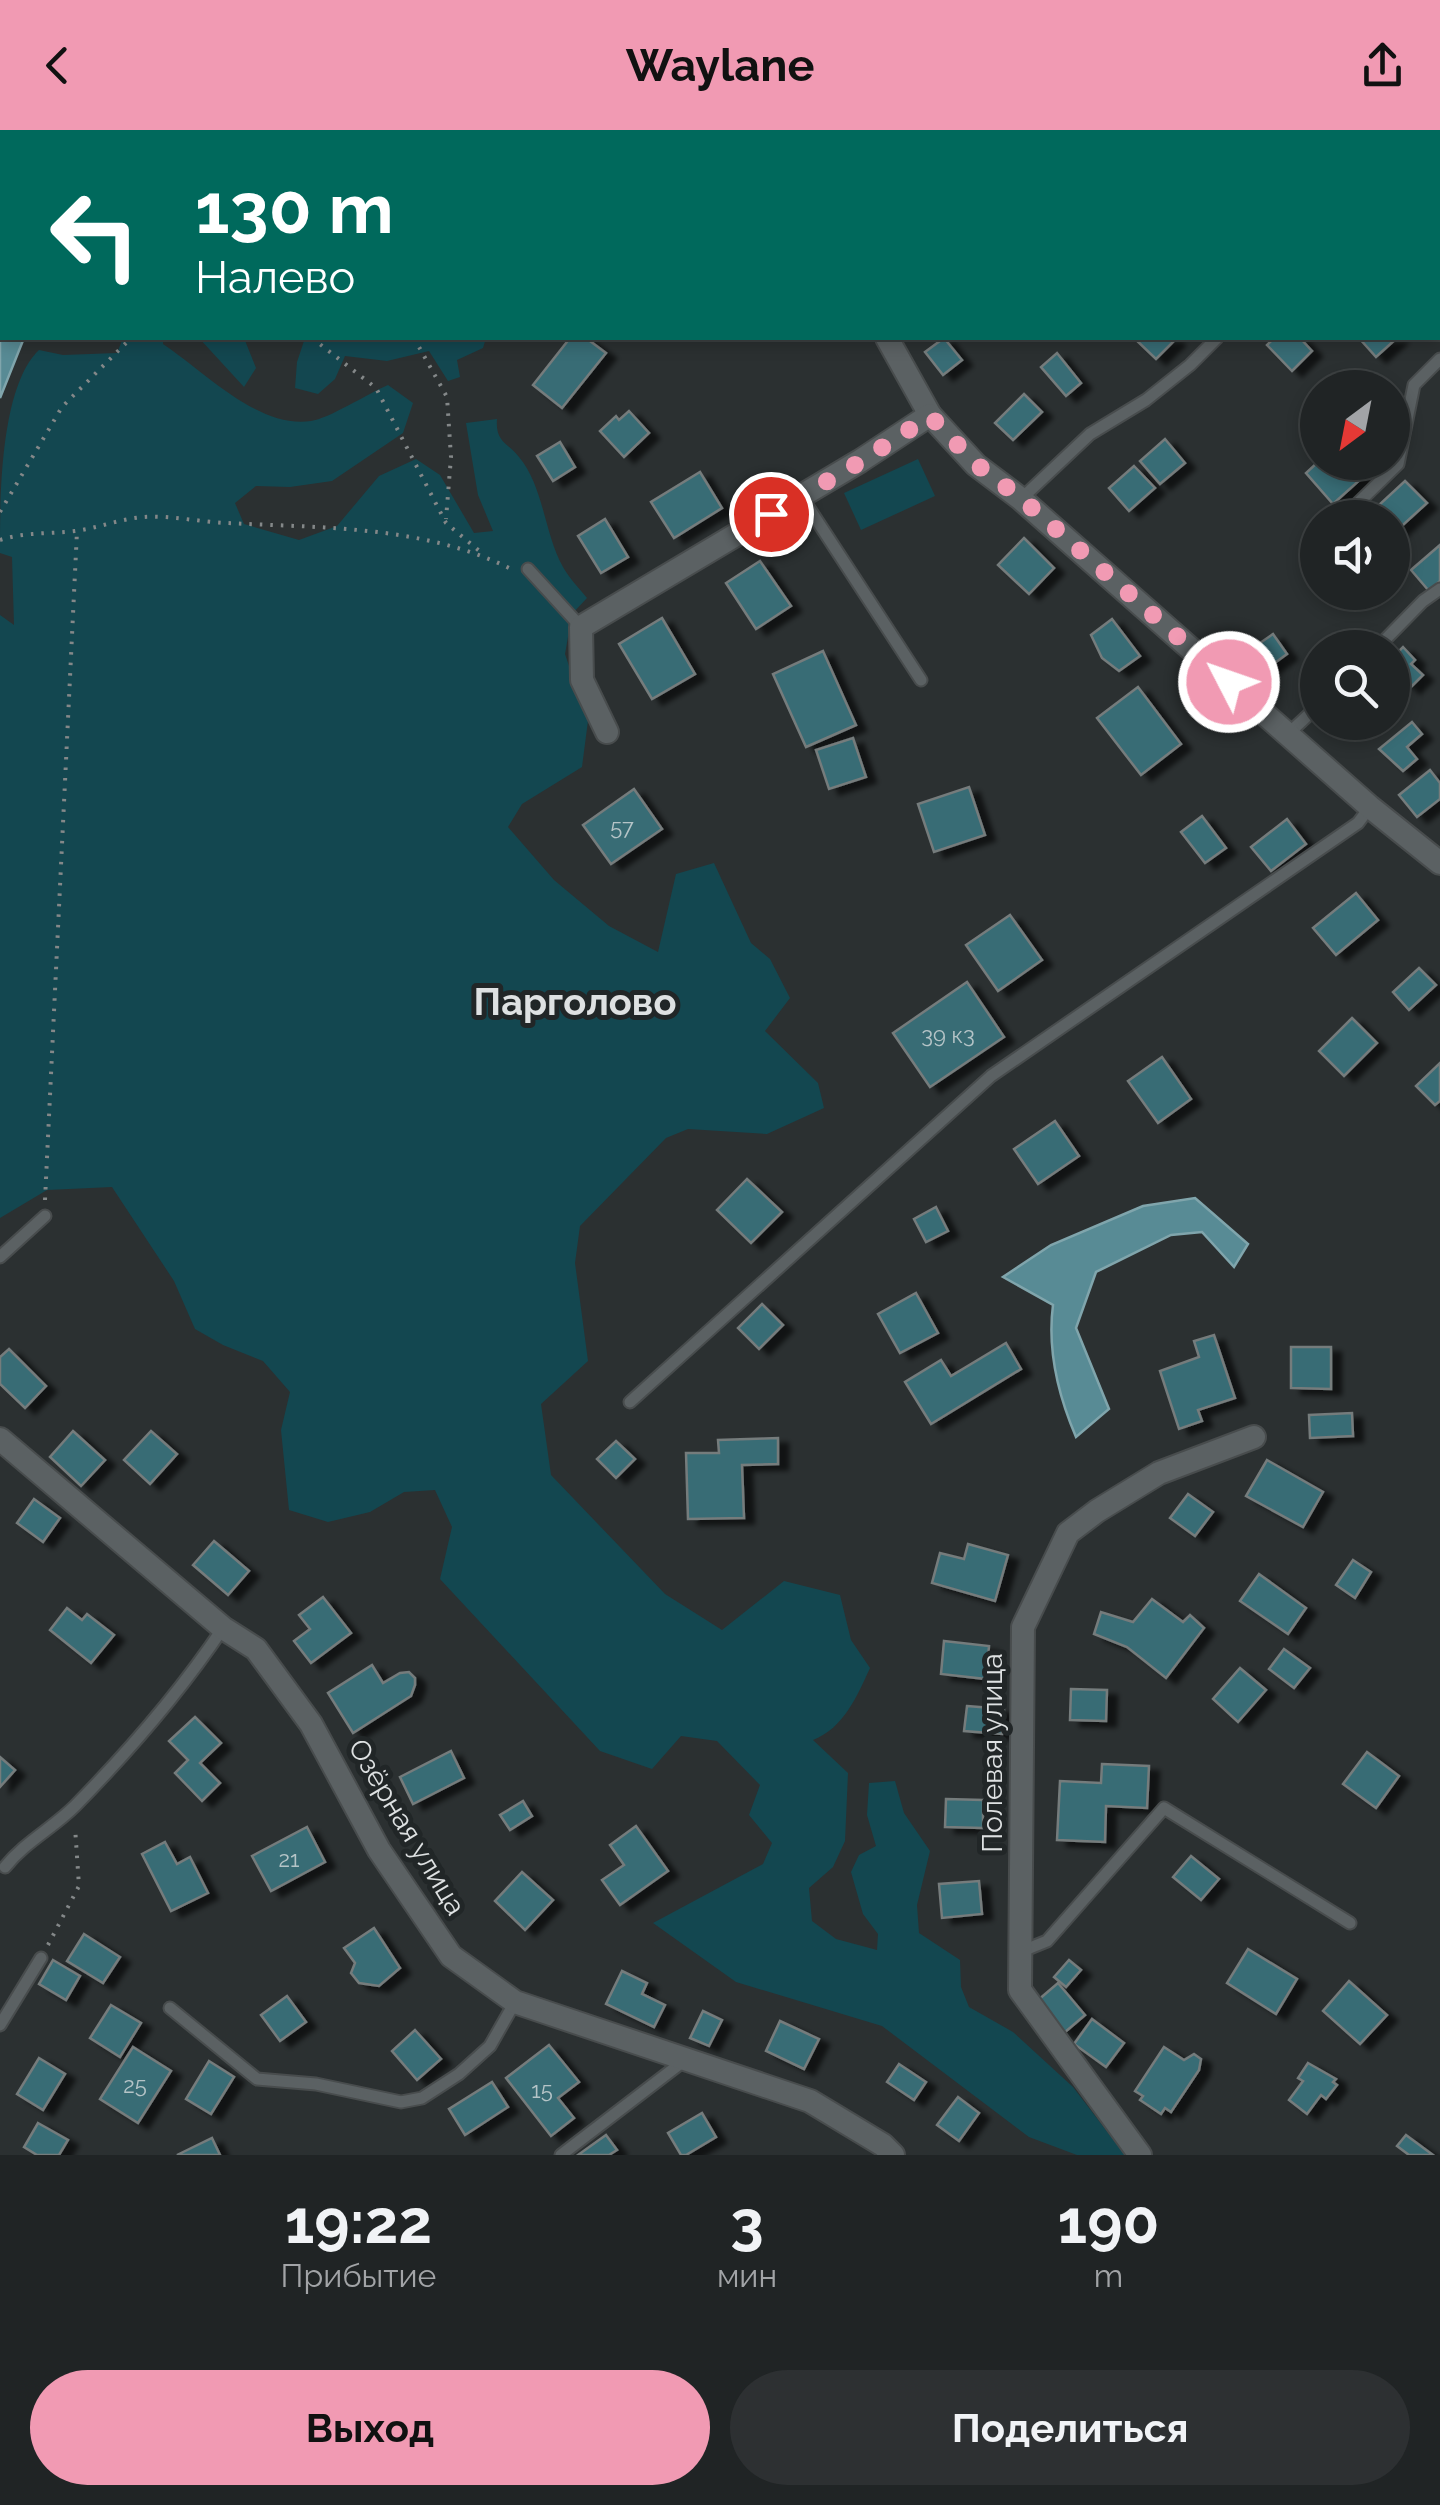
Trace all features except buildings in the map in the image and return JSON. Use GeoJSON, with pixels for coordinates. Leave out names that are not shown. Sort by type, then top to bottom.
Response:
{"type":"FeatureCollection","features":[{"type":"Feature","properties":{"kind":"street"},"geometry":{"type":"LineString","coordinates":[[888,340],[930,416],[976,464],[1022,499],[1370,807],[1440,863]]}},
{"type":"Feature","properties":{"kind":"street"},"geometry":{"type":"LineString","coordinates":[[607,732],[582,680],[582,627],[930,416]]}},
{"type":"Feature","properties":{"kind":"street","name":"Полевая улица"},"geometry":{"type":"LineString","coordinates":[[1140,2155],[1020,1990],[1023,1627],[1068,1533],[1159,1473],[1254,1437]]}},
{"type":"Feature","properties":{"kind":"street","name":"Озёрная улица"},"geometry":{"type":"LineString","coordinates":[[0,1439],[223,1628],[256,1649],[311,1724],[379,1850],[451,1956],[516,2002],[810,2100],[893,2155]]}},
{"type":"Feature","properties":{"kind":"lane"},"geometry":{"type":"LineString","coordinates":[[1022,499],[1090,434],[1146,400],[1215,340]]}},
{"type":"Feature","properties":{"kind":"lane"},"geometry":{"type":"LineString","coordinates":[[1361,500],[1398,464],[1414,385],[1440,359]]}},
{"type":"Feature","properties":{"kind":"lane"},"geometry":{"type":"LineString","coordinates":[[801,496],[922,680]]}},
{"type":"Feature","properties":{"kind":"lane"},"geometry":{"type":"LineString","coordinates":[[528,568],[582,627]]}},
{"type":"Feature","properties":{"kind":"lane"},"geometry":{"type":"LineString","coordinates":[[1395,630],[1440,589]]}},
{"type":"Feature","properties":{"kind":"lane"},"geometry":{"type":"LineString","coordinates":[[1288,734],[1300,723]]}},
{"type":"Feature","properties":{"kind":"lane"},"geometry":{"type":"LineString","coordinates":[[630,1402],[991,1076],[1358,823],[1370,807]]}},
{"type":"Feature","properties":{"kind":"lane"},"geometry":{"type":"LineString","coordinates":[[0,1257],[45,1216]]}},
{"type":"Feature","properties":{"kind":"lane"},"geometry":{"type":"LineString","coordinates":[[6,1867],[18,1850],[74,1807],[183,1688],[223,1628]]}},
{"type":"Feature","properties":{"kind":"lane"},"geometry":{"type":"LineString","coordinates":[[1020,1952],[1047,1941],[1164,1808],[1350,1924]]}},
{"type":"Feature","properties":{"kind":"lane"},"geometry":{"type":"LineString","coordinates":[[0,2025],[42,1958]]}},
{"type":"Feature","properties":{"kind":"lane"},"geometry":{"type":"LineString","coordinates":[[170,2008],[257,2079],[316,2084],[401,2102],[422,2098],[458,2074],[490,2046],[516,2002]]}},
{"type":"Feature","properties":{"kind":"lane"},"geometry":{"type":"LineString","coordinates":[[561,2155],[686,2059]]}},
{"type":"Feature","properties":{"kind":"path"},"geometry":{"type":"LineString","coordinates":[[0,512],[62,407],[129,340]]}},
{"type":"Feature","properties":{"kind":"path"},"geometry":{"type":"LineString","coordinates":[[0,540],[20,534],[77,531],[144,516],[227,524],[337,526],[423,540],[487,557],[446,523],[376,388],[315,340]]}},
{"type":"Feature","properties":{"kind":"path"},"geometry":{"type":"LineString","coordinates":[[415,340],[448,398],[451,457],[446,523]]}},
{"type":"Feature","properties":{"kind":"path"},"geometry":{"type":"LineString","coordinates":[[45,1216],[77,531]]}},
{"type":"Feature","properties":{"kind":"path"},"geometry":{"type":"LineString","coordinates":[[42,1958],[79,1886],[74,1807]]}},
{"type":"Feature","properties":{"kind":"shaded area"},"geometry":{"type":"Polygon","coordinates":[[[0,340],[23,340],[0,398],[0,340]]]}},
{"type":"Feature","properties":{"kind":"shaded area"},"geometry":{"type":"Polygon","coordinates":[[[122,340],[163,340],[163,344],[232,396],[271,416],[291,421],[318,419],[388,385],[413,403],[403,433],[332,481],[290,487],[256,486],[235,503],[244,524],[299,540],[337,526],[379,476],[416,459],[440,475],[474,533],[493,531],[478,495],[466,423],[497,419],[500,437],[527,469],[557,554],[587,598],[572,614],[565,654],[589,713],[582,767],[522,804],[508,827],[554,880],[609,926],[658,952],[676,874],[714,863],[751,943],[770,959],[790,998],[765,1031],[818,1083],[824,1108],[767,1134],[688,1129],[666,1138],[580,1226],[575,1263],[588,1361],[541,1404],[551,1475],[665,1594],[722,1630],[784,1581],[840,1595],[851,1640],[870,1668],[841,1719],[813,1740],[848,1773],[845,1841],[833,1867],[809,1888],[812,1921],[836,1939],[877,1950],[878,1934],[863,1914],[851,1872],[859,1855],[876,1846],[867,1815],[869,1783],[895,1781],[904,1813],[930,1851],[917,1905],[919,1933],[960,1960],[961,1987],[969,2007],[1013,2032],[1073,2087],[1125,2155],[1077,2155],[1029,2137],[882,2026],[736,1982],[653,1923],[763,1864],[772,1843],[749,1815],[760,1785],[717,1741],[681,1736],[652,1769],[600,1751],[440,1579],[452,1527],[435,1490],[404,1492],[370,1512],[328,1522],[289,1510],[281,1430],[290,1392],[263,1361],[195,1329],[174,1281],[112,1187],[47,1190],[0,1218],[0,615],[14,625],[12,557],[0,553],[5,445],[16,390],[39,350],[63,355],[117,353],[122,340]]]}},
{"type":"Feature","properties":{"kind":"shaded area"},"geometry":{"type":"Polygon","coordinates":[[[201,340],[245,340],[256,368],[244,387],[201,340]]]}},
{"type":"Feature","properties":{"kind":"shaded area"},"geometry":{"type":"Polygon","coordinates":[[[304,340],[485,340],[483,348],[457,360],[460,377],[448,381],[429,351],[387,361],[345,356],[335,379],[318,394],[295,388],[304,340]]]}},
{"type":"Feature","properties":{"kind":"shaded area"},"geometry":{"type":"Polygon","coordinates":[[[918,459],[935,496],[861,530],[844,493],[918,459]]]}},
{"type":"Feature","properties":{"kind":"shaded area"},"geometry":{"type":"Polygon","coordinates":[[[1195,1198],[1248,1244],[1234,1267],[1202,1232],[1171,1235],[1096,1272],[1076,1328],[1109,1409],[1076,1437],[1056,1372],[1053,1305],[1003,1277],[1051,1245],[1143,1206],[1195,1198]]]}},
{"type":"Feature","properties":{"kind":"district","name":"Парголово"},"geometry":{"type":"Point","coordinates":[575,1001]}},
{"type":"Feature","properties":{"kind":"route"},"geometry":{"type":"LineString","coordinates":[[771,514],[930,416],[976,464],[1022,499],[1229,682]]}}]}
